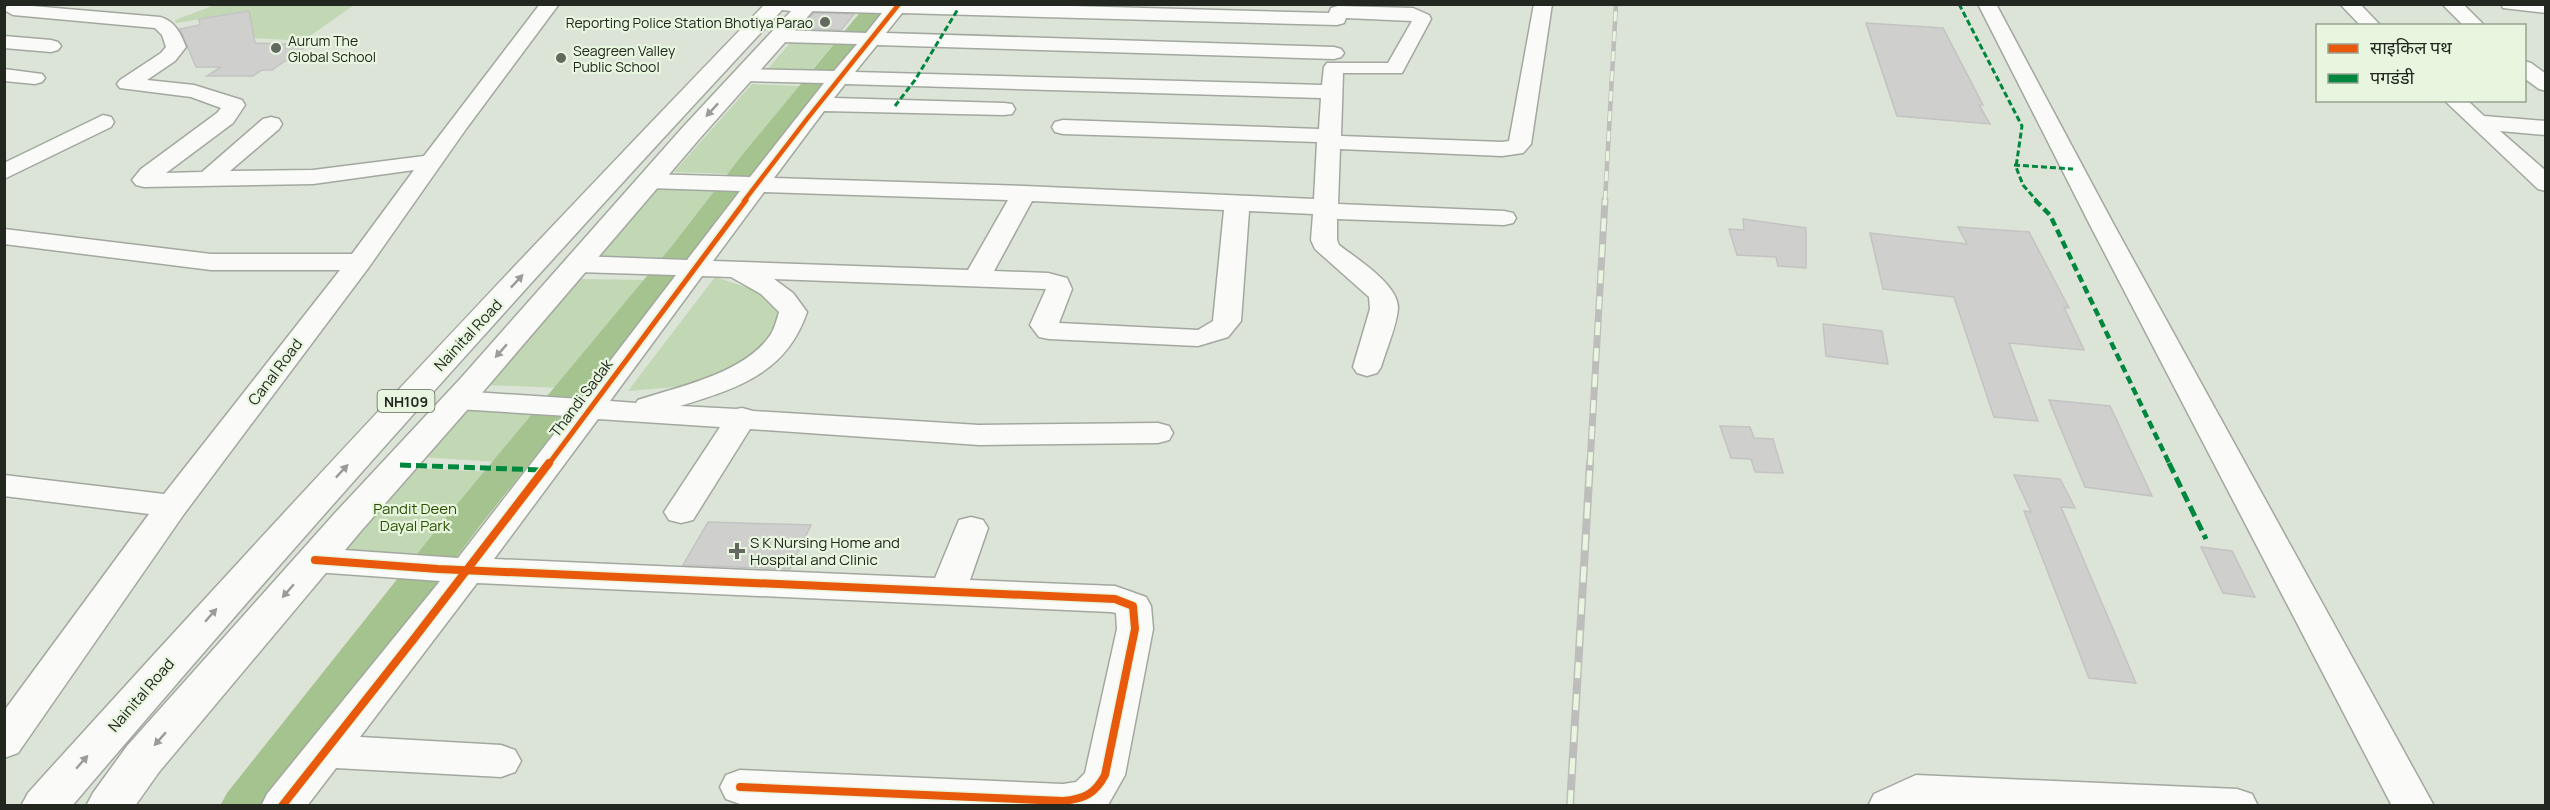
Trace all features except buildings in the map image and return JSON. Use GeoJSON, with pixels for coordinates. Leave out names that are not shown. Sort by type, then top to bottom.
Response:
{"type":"FeatureCollection","features":[{"type":"Feature","properties":{"kind":"highway"},"geometry":{"type":"LineString","coordinates":[[777,4],[808,5]]}},
{"type":"Feature","properties":{"kind":"highway","name":"Nainital Road"},"geometry":{"type":"LineString","coordinates":[[44,806],[237,585],[662,125],[777,4]]}},
{"type":"Feature","properties":{"kind":"highway","name":"NH109"},"geometry":{"type":"LineString","coordinates":[[109,806],[143,759],[315,560],[649,181],[808,5]]}},
{"type":"Feature","properties":{"kind":"highway"},"geometry":{"type":"LineString","coordinates":[[410,398],[458,400]]}},
{"type":"Feature","properties":{"kind":"street","name":"Canal Road"},"geometry":{"type":"LineString","coordinates":[[4,742],[18,701],[360,262],[430,162],[550,4]]}},
{"type":"Feature","properties":{"kind":"street"},"geometry":{"type":"LineString","coordinates":[[1064,127],[1515,148],[1520,144],[1543,4]]}},
{"type":"Feature","properties":{"kind":"street"},"geometry":{"type":"LineString","coordinates":[[1987,4],[2102,225],[2413,806]]}},
{"type":"Feature","properties":{"kind":"street"},"geometry":{"type":"LineString","coordinates":[[2349,4],[2370,24]]}},
{"type":"Feature","properties":{"kind":"street"},"geometry":{"type":"LineString","coordinates":[[2451,4],[2474,24]]}},
{"type":"Feature","properties":{"kind":"street"},"geometry":{"type":"LineString","coordinates":[[2511,4],[2546,7]]}},
{"type":"Feature","properties":{"kind":"street"},"geometry":{"type":"LineString","coordinates":[[781,36],[1252,51],[1395,69],[1422,19],[1413,14],[1338,12],[1060,8],[958,9],[808,5]]}},
{"type":"Feature","properties":{"kind":"street","name":"Thandi Sadak"},"geometry":{"type":"LineString","coordinates":[[282,806],[327,751],[440,568],[857,40],[886,7]]}},
{"type":"Feature","properties":{"kind":"street"},"geometry":{"type":"LineString","coordinates":[[14,8],[160,23],[171,33],[176,47],[168,57],[127,84],[194,91],[234,105],[225,118],[148,174],[144,180],[313,177],[430,162]]}},
{"type":"Feature","properties":{"kind":"street"},"geometry":{"type":"LineString","coordinates":[[1022,84],[1060,8]]}},
{"type":"Feature","properties":{"kind":"street"},"geometry":{"type":"LineString","coordinates":[[895,106],[915,80],[958,9]]}},
{"type":"Feature","properties":{"kind":"street"},"geometry":{"type":"LineString","coordinates":[[1135,87],[1160,9]]}},
{"type":"Feature","properties":{"kind":"street"},"geometry":{"type":"LineString","coordinates":[[1244,90],[1261,11]]}},
{"type":"Feature","properties":{"kind":"street"},"geometry":{"type":"LineString","coordinates":[[1338,12],[1328,139],[1324,240],[1328,249],[1372,284],[1382,296],[1384,309],[1367,367]]}},
{"type":"Feature","properties":{"kind":"street"},"geometry":{"type":"LineString","coordinates":[[4,42],[51,46]]}},
{"type":"Feature","properties":{"kind":"street"},"geometry":{"type":"LineString","coordinates":[[2526,69],[2546,85]]}},
{"type":"Feature","properties":{"kind":"street"},"geometry":{"type":"LineString","coordinates":[[4,75],[35,78]]}},
{"type":"Feature","properties":{"kind":"street"},"geometry":{"type":"LineString","coordinates":[[745,75],[824,84],[915,80],[1331,92]]}},
{"type":"Feature","properties":{"kind":"street"},"geometry":{"type":"LineString","coordinates":[[824,84],[895,106],[1004,109]]}},
{"type":"Feature","properties":{"kind":"street"},"geometry":{"type":"LineString","coordinates":[[2456,102],[2546,184]]}},
{"type":"Feature","properties":{"kind":"street"},"geometry":{"type":"LineString","coordinates":[[4,172],[103,122]]}},
{"type":"Feature","properties":{"kind":"street"},"geometry":{"type":"LineString","coordinates":[[2478,122],[2546,128]]}},
{"type":"Feature","properties":{"kind":"street"},"geometry":{"type":"LineString","coordinates":[[208,179],[271,124]]}},
{"type":"Feature","properties":{"kind":"street"},"geometry":{"type":"LineString","coordinates":[[649,181],[1024,193],[1504,218]]}},
{"type":"Feature","properties":{"kind":"street"},"geometry":{"type":"LineString","coordinates":[[977,278],[1024,193]]}},
{"type":"Feature","properties":{"kind":"street"},"geometry":{"type":"LineString","coordinates":[[577,264],[977,278],[1058,284],[1059,289],[1044,325],[1049,331],[1198,338],[1213,335],[1223,328],[1227,321],[1237,203]]}},
{"type":"Feature","properties":{"kind":"street"},"geometry":{"type":"LineString","coordinates":[[4,236],[211,262],[360,262]]}},
{"type":"Feature","properties":{"kind":"street"},"geometry":{"type":"LineString","coordinates":[[636,411],[716,383],[754,366],[774,351],[790,328],[793,312],[788,302],[771,289],[735,270]]}},
{"type":"Feature","properties":{"kind":"street"},"geometry":{"type":"LineString","coordinates":[[458,400],[742,417],[979,435],[1158,433]]}},
{"type":"Feature","properties":{"kind":"street"},"geometry":{"type":"LineString","coordinates":[[681,512],[742,417]]}},
{"type":"Feature","properties":{"kind":"street"},"geometry":{"type":"LineString","coordinates":[[4,484],[172,506]]}},
{"type":"Feature","properties":{"kind":"street"},"geometry":{"type":"LineString","coordinates":[[948,591],[971,528]]}},
{"type":"Feature","properties":{"kind":"street"},"geometry":{"type":"LineString","coordinates":[[315,560],[440,568],[1115,599],[1133,606],[1135,629],[1104,775],[1097,792],[1082,799],[1025,802],[740,787]]}},
{"type":"Feature","properties":{"kind":"street"},"geometry":{"type":"LineString","coordinates":[[327,751],[501,761]]}},
{"type":"Feature","properties":{"kind":"street"},"geometry":{"type":"LineString","coordinates":[[1889,806],[1916,792],[2237,806]]}},
{"type":"Feature","properties":{"kind":"green space"},"geometry":{"type":"Polygon","coordinates":[[[215,5],[354,5],[310,36],[328,39],[322,42],[254,38],[249,11],[176,23],[175,20],[215,5]]]}},
{"type":"Feature","properties":{"kind":"green space"},"geometry":{"type":"Polygon","coordinates":[[[791,42],[834,43],[810,72],[766,71],[791,42]]]}},
{"type":"Feature","properties":{"kind":"green space"},"geometry":{"type":"Polygon","coordinates":[[[752,84],[800,86],[730,174],[674,172],[752,84]]]}},
{"type":"Feature","properties":{"kind":"green space"},"geometry":{"type":"Polygon","coordinates":[[[658,187],[718,189],[660,262],[594,260],[658,187]]]}},
{"type":"Feature","properties":{"kind":"green space"},"geometry":{"type":"Polygon","coordinates":[[[715,277],[755,290],[777,309],[778,325],[763,346],[732,369],[687,386],[628,391],[715,277]]]}},
{"type":"Feature","properties":{"kind":"green space"},"geometry":{"type":"Polygon","coordinates":[[[577,279],[648,280],[563,388],[486,385],[577,279]]]}},
{"type":"Feature","properties":{"kind":"green space"},"geometry":{"type":"Polygon","coordinates":[[[464,406],[541,412],[499,462],[419,457],[464,406]]]}},
{"type":"Feature","properties":{"kind":"green space","name":"Pandit Deen Dayal Park"},"geometry":{"type":"Polygon","coordinates":[[[412,468],[496,472],[426,556],[337,553],[412,468]]]}},
{"type":"Feature","properties":{"kind":"waterway"},"geometry":{"type":"LineString","coordinates":[[243,806],[466,518],[682,252],[752,159],[878,4]]}},
{"type":"Feature","properties":{"kind":"railway"},"geometry":{"type":"LineString","coordinates":[[1605,201],[1616,4]]}},
{"type":"Feature","properties":{"kind":"railway"},"geometry":{"type":"LineString","coordinates":[[1590,465],[1605,200]]}},
{"type":"Feature","properties":{"kind":"railway"},"geometry":{"type":"LineString","coordinates":[[1570,806],[1590,463]]}},
{"type":"Feature","properties":{"kind":"marked path"},"geometry":{"type":"LineString","coordinates":[[1959,4],[2022,126],[2016,156],[2018,176],[2029,193],[2050,215],[2206,539]]}},
{"type":"Feature","properties":{"kind":"marked path"},"geometry":{"type":"LineString","coordinates":[[895,106],[915,80],[958,9]]}},
{"type":"Feature","properties":{"kind":"marked path"},"geometry":{"type":"LineString","coordinates":[[2014,165],[2073,169]]}},
{"type":"Feature","properties":{"kind":"marked path"},"geometry":{"type":"LineString","coordinates":[[400,465],[542,470]]}},
{"type":"Feature","properties":{"kind":"cycle path"},"geometry":{"type":"LineString","coordinates":[[282,806],[478,557],[794,135],[899,4]]}},
{"type":"Feature","properties":{"kind":"cycle path"},"geometry":{"type":"LineString","coordinates":[[315,560],[438,569],[1115,599],[1133,606],[1135,629],[1105,775],[1089,796],[1063,801],[740,787]]}},
{"type":"Feature","properties":{"kind":"place","name":"Reporting Police Station Bhotiya Parao"},"geometry":{"type":"Point","coordinates":[825,22]}},
{"type":"Feature","properties":{"kind":"place","name":"Aurum The Global School"},"geometry":{"type":"Point","coordinates":[276,48]}},
{"type":"Feature","properties":{"kind":"place","name":"Seagreen Valley Public School"},"geometry":{"type":"Point","coordinates":[561,58]}},
{"type":"Feature","properties":{"kind":"place","name":"S K Nursing Home and Hospital and Clinic"},"geometry":{"type":"Point","coordinates":[737,551]}}]}
